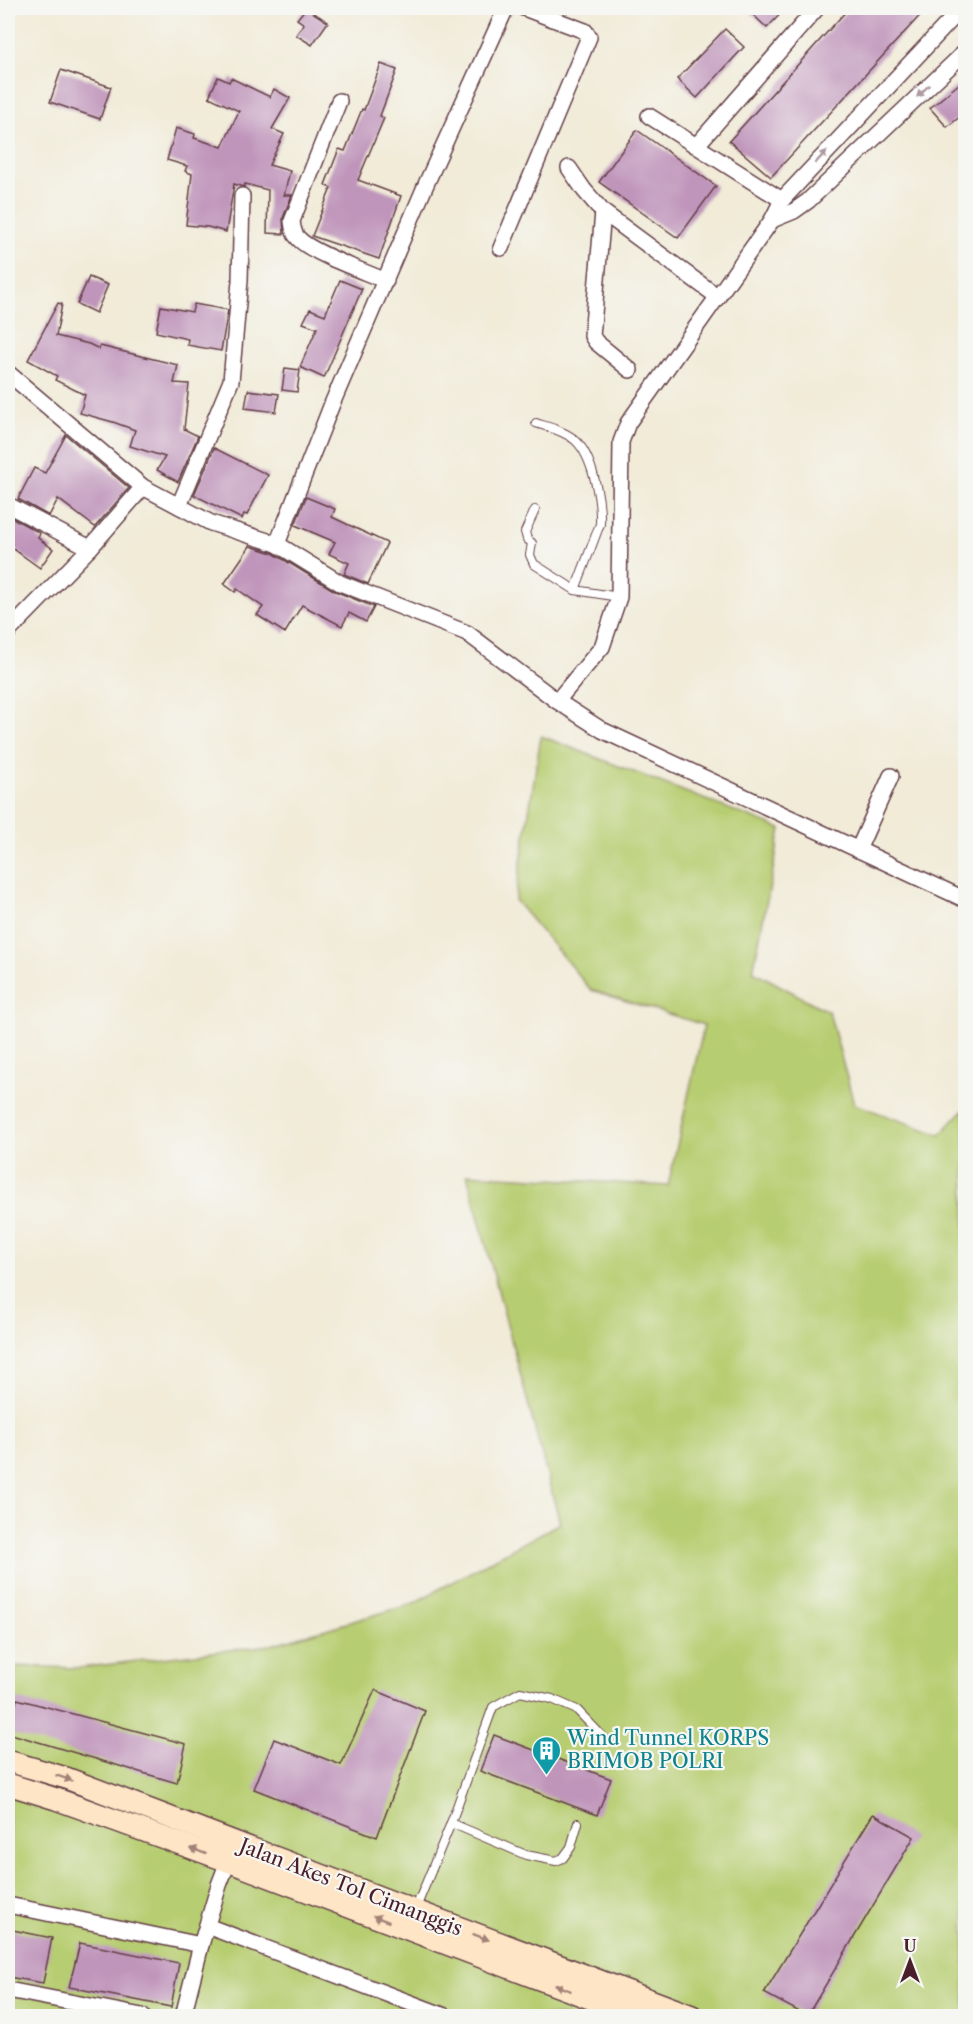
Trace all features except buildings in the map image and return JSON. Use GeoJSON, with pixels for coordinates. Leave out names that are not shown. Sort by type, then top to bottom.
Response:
{"type":"FeatureCollection","features":[{"type":"Feature","properties":{"kind":"main road","name":"Jalan Akes Tol Cimanggis"},"geometry":{"type":"LineString","coordinates":[[8,1761],[66,1778],[232,1852],[414,1911],[693,2016]]}},
{"type":"Feature","properties":{"kind":"main road"},"geometry":{"type":"LineString","coordinates":[[8,1784],[232,1852],[637,2016]]}},
{"type":"Feature","properties":{"kind":"street"},"geometry":{"type":"LineString","coordinates":[[277,544],[332,404],[506,8]]}},
{"type":"Feature","properties":{"kind":"street"},"geometry":{"type":"LineString","coordinates":[[501,248],[589,37],[585,31],[524,8]]}},
{"type":"Feature","properties":{"kind":"street"},"geometry":{"type":"LineString","coordinates":[[697,146],[817,8]]}},
{"type":"Feature","properties":{"kind":"street"},"geometry":{"type":"LineString","coordinates":[[557,701],[602,647],[619,597],[621,442],[628,423],[772,220],[782,200],[962,8]]}},
{"type":"Feature","properties":{"kind":"street"},"geometry":{"type":"LineString","coordinates":[[772,220],[794,211],[808,201],[966,51]]}},
{"type":"Feature","properties":{"kind":"street"},"geometry":{"type":"LineString","coordinates":[[339,101],[292,221],[293,231],[300,240],[313,249],[386,281]]}},
{"type":"Feature","properties":{"kind":"street"},"geometry":{"type":"LineString","coordinates":[[649,116],[782,200]]}},
{"type":"Feature","properties":{"kind":"street"},"geometry":{"type":"LineString","coordinates":[[569,168],[603,212],[718,297]]}},
{"type":"Feature","properties":{"kind":"street"},"geometry":{"type":"LineString","coordinates":[[179,506],[231,381],[240,281],[242,196]]}},
{"type":"Feature","properties":{"kind":"street"},"geometry":{"type":"LineString","coordinates":[[603,212],[592,336],[596,342],[630,370]]}},
{"type":"Feature","properties":{"kind":"street"},"geometry":{"type":"LineString","coordinates":[[8,373],[143,488],[211,523],[277,544],[340,583],[467,633],[557,701],[602,730],[966,900]]}},
{"type":"Feature","properties":{"kind":"street"},"geometry":{"type":"LineString","coordinates":[[9,629],[90,548],[143,488]]}},
{"type":"Feature","properties":{"kind":"street"},"geometry":{"type":"LineString","coordinates":[[8,505],[90,548]]}},
{"type":"Feature","properties":{"kind":"street"},"geometry":{"type":"LineString","coordinates":[[858,850],[891,776]]}},
{"type":"Feature","properties":{"kind":"street"},"geometry":{"type":"LineString","coordinates":[[183,2016],[201,1945],[232,1852]]}},
{"type":"Feature","properties":{"kind":"street"},"geometry":{"type":"LineString","coordinates":[[8,1905],[201,1945]]}},
{"type":"Feature","properties":{"kind":"street"},"geometry":{"type":"LineString","coordinates":[[207,1926],[445,2016]]}},
{"type":"Feature","properties":{"kind":"street"},"geometry":{"type":"LineString","coordinates":[[8,1990],[142,2016]]}},
{"type":"Feature","properties":{"kind":"lane"},"geometry":{"type":"LineString","coordinates":[[536,423],[574,440],[592,467],[600,524],[574,590]]}},
{"type":"Feature","properties":{"kind":"lane"},"geometry":{"type":"LineString","coordinates":[[535,510],[525,532],[527,539],[532,543],[530,555],[534,564],[574,590],[619,597]]}},
{"type":"Feature","properties":{"kind":"lane"},"geometry":{"type":"LineString","coordinates":[[414,1911],[451,1823],[493,1707],[520,1692],[552,1699],[577,1710],[605,1739]]}},
{"type":"Feature","properties":{"kind":"lane"},"geometry":{"type":"LineString","coordinates":[[451,1823],[526,1855],[556,1862],[563,1858],[571,1847],[578,1823]]}},
{"type":"Feature","properties":{"kind":"green space"},"geometry":{"type":"Polygon","coordinates":[[[541,736],[781,829],[753,971],[829,1012],[854,1104],[940,1135],[962,1111],[965,1112],[965,2016],[8,2016],[8,1666],[79,1668],[271,1645],[412,1604],[560,1523],[467,1174],[668,1186],[704,1025],[591,990],[515,900],[541,736]]]}},
{"type":"Feature","properties":{"kind":"place","name":"Wind Tunnel KORPS BRIMOB POLRI"},"geometry":{"type":"Point","coordinates":[546,1776]}}]}
